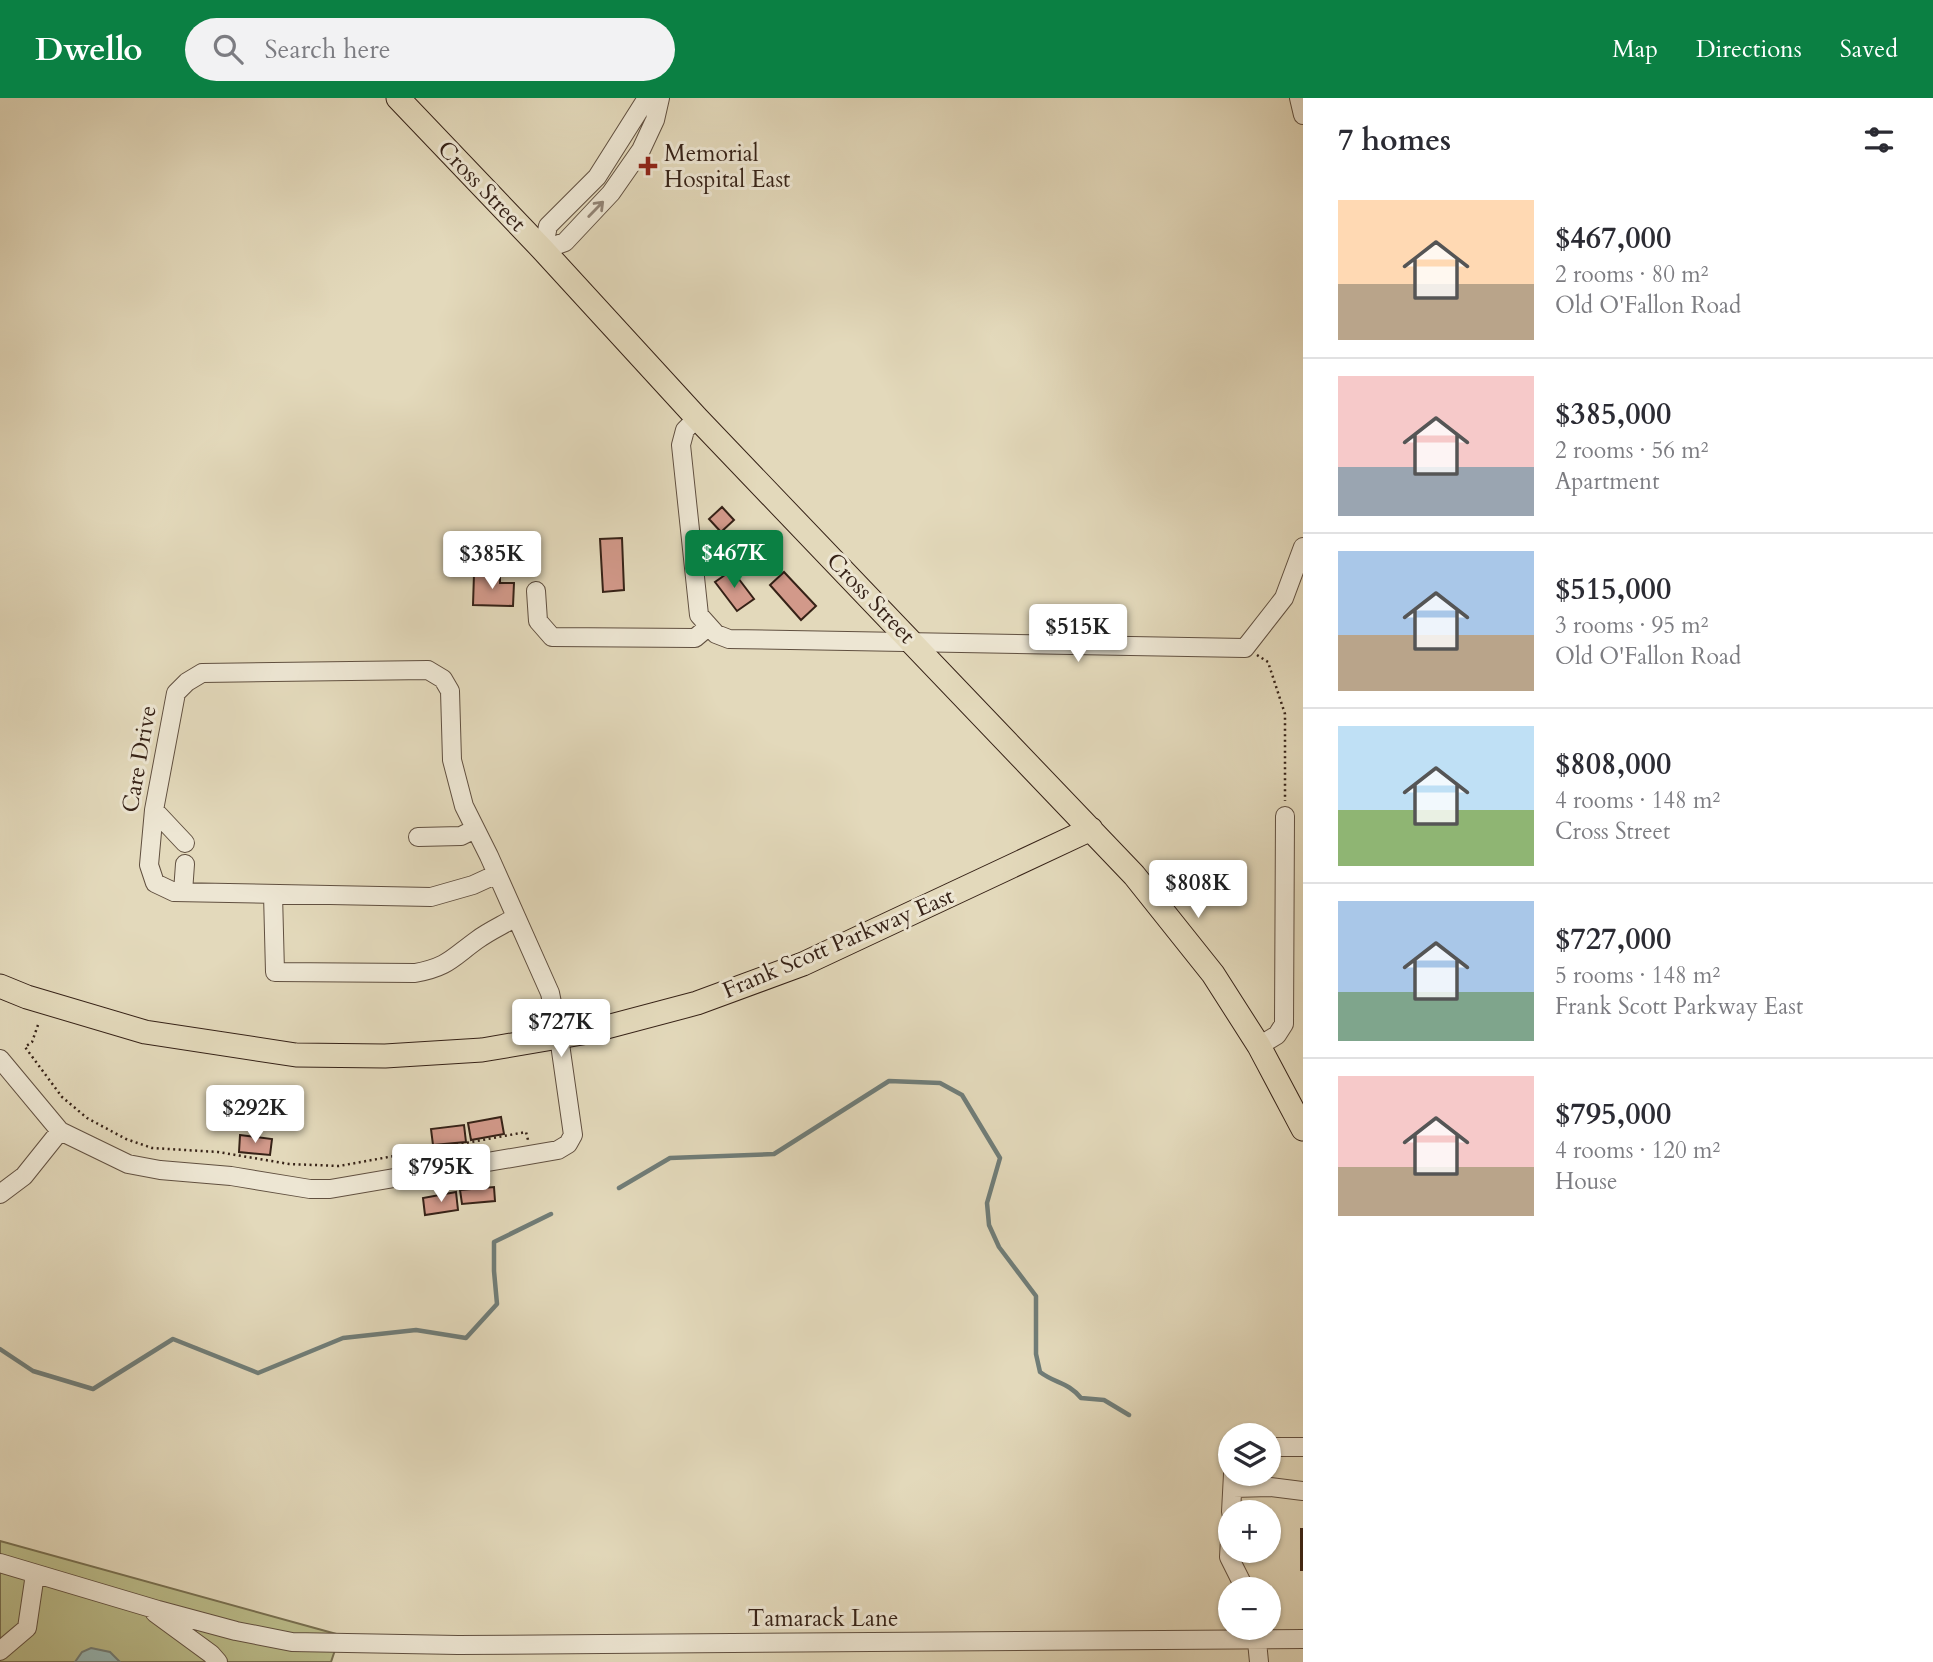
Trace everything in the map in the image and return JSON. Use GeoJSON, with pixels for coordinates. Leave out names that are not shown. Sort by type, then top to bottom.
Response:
{"type":"FeatureCollection","features":[{"type":"Feature","properties":{"kind":"main road","name":"Cross Street"},"geometry":{"type":"LineString","coordinates":[[398,98],[543,250],[696,418],[1134,875],[1213,974],[1259,1046],[1303,1129]]}},
{"type":"Feature","properties":{"kind":"main road","name":"Frank Scott Parkway East"},"geometry":{"type":"LineString","coordinates":[[0,986],[27,997],[145,1032],[296,1055],[385,1056],[482,1050],[587,1032],[697,1003],[803,964],[1091,829]]}},
{"type":"Feature","properties":{"kind":"street"},"geometry":{"type":"LineString","coordinates":[[543,250],[548,226],[597,177],[647,98]]}},
{"type":"Feature","properties":{"kind":"street"},"geometry":{"type":"LineString","coordinates":[[543,250],[565,242],[611,193],[640,150],[654,120],[660,98]]}},
{"type":"Feature","properties":{"kind":"street"},"geometry":{"type":"LineString","coordinates":[[1298,98],[1303,116]]}},
{"type":"Feature","properties":{"kind":"street"},"geometry":{"type":"LineString","coordinates":[[696,418],[685,430],[681,445],[699,615],[716,635],[729,639],[1245,648],[1284,598],[1303,547]]}},
{"type":"Feature","properties":{"kind":"street"},"geometry":{"type":"LineString","coordinates":[[536,591],[538,621],[551,637],[695,638],[708,627]]}},
{"type":"Feature","properties":{"kind":"street","name":"Care Drive"},"geometry":{"type":"LineString","coordinates":[[60,1131],[128,1164],[310,1189],[330,1189],[558,1150],[568,1144],[573,1135],[550,993],[497,874],[464,806],[452,760],[450,691],[443,679],[428,670],[202,673],[176,693],[154,810],[149,865],[155,883],[174,892],[431,897],[474,885],[497,874]]}},
{"type":"Feature","properties":{"kind":"street"},"geometry":{"type":"LineString","coordinates":[[154,810],[185,843]]}},
{"type":"Feature","properties":{"kind":"street"},"geometry":{"type":"LineString","coordinates":[[1259,1046],[1277,1035],[1284,1024],[1285,816]]}},
{"type":"Feature","properties":{"kind":"street"},"geometry":{"type":"LineString","coordinates":[[418,837],[461,836],[475,829]]}},
{"type":"Feature","properties":{"kind":"street"},"geometry":{"type":"LineString","coordinates":[[183,892],[185,864]]}},
{"type":"Feature","properties":{"kind":"street"},"geometry":{"type":"LineString","coordinates":[[273,894],[275,972],[415,973],[435,970],[453,961],[477,940],[516,917]]}},
{"type":"Feature","properties":{"kind":"street"},"geometry":{"type":"LineString","coordinates":[[0,1059],[60,1131],[24,1176],[0,1194]]}},
{"type":"Feature","properties":{"kind":"street"},"geometry":{"type":"LineString","coordinates":[[1281,1447],[1303,1447]]}},
{"type":"Feature","properties":{"kind":"street"},"geometry":{"type":"LineString","coordinates":[[1259,1486],[1303,1491]]}},
{"type":"Feature","properties":{"kind":"street","name":"Tamarack Lane"},"geometry":{"type":"LineString","coordinates":[[0,1563],[143,1605],[255,1635],[292,1642],[572,1653],[1218,1635]]}},
{"type":"Feature","properties":{"kind":"street"},"geometry":{"type":"LineString","coordinates":[[0,1651],[27,1628],[35,1574]]}},
{"type":"Feature","properties":{"kind":"street"},"geometry":{"type":"LineString","coordinates":[[143,1605],[211,1654],[218,1662]]}},
{"type":"Feature","properties":{"kind":"street","name":"Tamarack Lane"},"geometry":{"type":"LineString","coordinates":[[1281,1637],[1303,1639]]}},
{"type":"Feature","properties":{"kind":"street"},"geometry":{"type":"LineString","coordinates":[[1257,1640],[1259,1662]]}},
{"type":"Feature","properties":{"kind":"path"},"geometry":{"type":"LineString","coordinates":[[1245,648],[1268,662],[1285,714],[1285,816]]}},
{"type":"Feature","properties":{"kind":"path"},"geometry":{"type":"LineString","coordinates":[[38,1025],[32,1042],[25,1048],[62,1097],[87,1118],[126,1139],[152,1148],[218,1152],[289,1164],[339,1166],[526,1132],[528,1140]]}},
{"type":"Feature","properties":{"kind":"green space"},"geometry":{"type":"Polygon","coordinates":[[[0,1541],[340,1635],[331,1662],[0,1662],[0,1541]]]}},
{"type":"Feature","properties":{"kind":"water"},"geometry":{"type":"Polygon","coordinates":[[[91,1648],[110,1652],[120,1662],[75,1662],[82,1652],[91,1648]]]}},
{"type":"Feature","properties":{"kind":"building"},"geometry":{"type":"Polygon","coordinates":[[[722,507],[734,520],[721,532],[709,519],[722,507]]]}},
{"type":"Feature","properties":{"kind":"building"},"geometry":{"type":"Polygon","coordinates":[[[622,538],[624,590],[603,592],[600,539],[622,538]]]}},
{"type":"Feature","properties":{"kind":"building"},"geometry":{"type":"Polygon","coordinates":[[[732,570],[754,599],[737,611],[715,582],[732,570]]]}},
{"type":"Feature","properties":{"kind":"building"},"geometry":{"type":"Polygon","coordinates":[[[784,572],[816,606],[801,620],[770,585],[784,572]]]}},
{"type":"Feature","properties":{"kind":"building"},"geometry":{"type":"Polygon","coordinates":[[[474,574],[500,575],[500,583],[514,583],[513,606],[473,605],[474,574]]]}},
{"type":"Feature","properties":{"kind":"building"},"geometry":{"type":"Polygon","coordinates":[[[501,1117],[504,1134],[471,1140],[468,1123],[501,1117]]]}},
{"type":"Feature","properties":{"kind":"building"},"geometry":{"type":"Polygon","coordinates":[[[464,1125],[466,1142],[433,1145],[431,1129],[464,1125]]]}},
{"type":"Feature","properties":{"kind":"building"},"geometry":{"type":"Polygon","coordinates":[[[240,1135],[272,1139],[270,1155],[239,1152],[240,1135]]]}},
{"type":"Feature","properties":{"kind":"building"},"geometry":{"type":"Polygon","coordinates":[[[494,1187],[495,1201],[462,1204],[460,1190],[494,1187]]]}},
{"type":"Feature","properties":{"kind":"building"},"geometry":{"type":"Polygon","coordinates":[[[456,1192],[458,1210],[425,1215],[423,1198],[456,1192]]]}},
{"type":"Feature","properties":{"kind":"building"},"geometry":{"type":"Polygon","coordinates":[[[1303,1529],[1303,1570],[1301,1570],[1303,1529]]]}},
{"type":"Feature","properties":{"kind":"waterway"},"geometry":{"type":"LineString","coordinates":[[619,1188],[670,1158],[774,1154],[889,1081],[940,1083],[962,1095],[1000,1158],[987,1203],[989,1225],[999,1247],[1036,1296],[1036,1354],[1040,1372],[1071,1389],[1081,1398],[1104,1400],[1129,1415]]}},
{"type":"Feature","properties":{"kind":"waterway"},"geometry":{"type":"LineString","coordinates":[[0,1349],[33,1371],[93,1389],[173,1339],[258,1373],[343,1338],[416,1330],[466,1338],[497,1304],[494,1242],[551,1214]]}},
{"type":"Feature","properties":{"kind":"place","name":"Memorial Hospital East"},"geometry":{"type":"Point","coordinates":[648,166]}}]}
